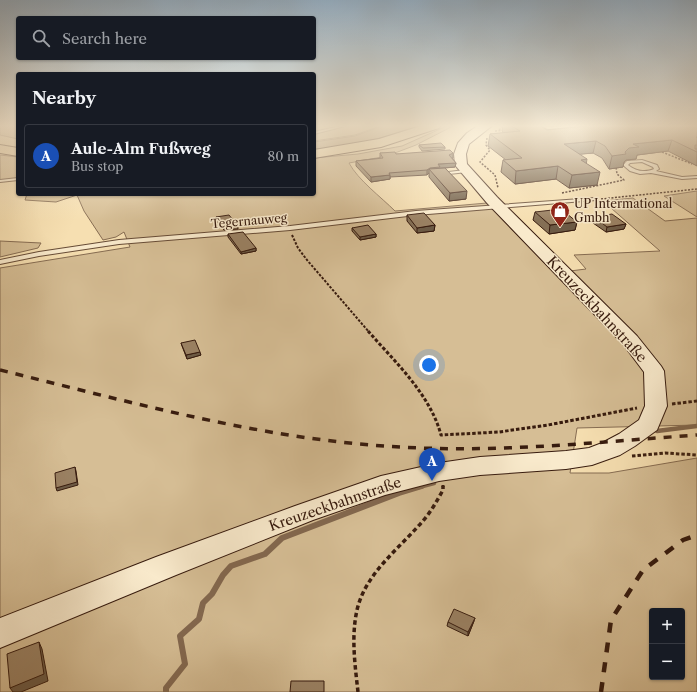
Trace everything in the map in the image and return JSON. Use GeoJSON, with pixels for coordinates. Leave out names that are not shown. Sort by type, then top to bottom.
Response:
{"type":"FeatureCollection","features":[{"type":"Feature","properties":{"kind":"street","name":"Kreuzeckbahnstraße"},"geometry":{"type":"LineString","coordinates":[[0,633],[166,566],[304,513],[381,486],[439,472],[487,466],[566,460],[592,456],[611,449],[627,440],[649,424],[656,406],[654,371],[630,340],[499,198],[492,200],[465,171],[460,165],[458,157]]}},
{"type":"Feature","properties":{"kind":"lane"},"geometry":{"type":"LineString","coordinates":[[653,172],[657,169],[657,167],[647,162],[633,161],[625,165],[633,170],[643,172],[653,172],[682,178],[697,177]]}},
{"type":"Feature","properties":{"kind":"lane"},"geometry":{"type":"LineString","coordinates":[[437,174],[465,171]]}},
{"type":"Feature","properties":{"kind":"lane"},"geometry":{"type":"LineString","coordinates":[[0,182],[16,179]]}},
{"type":"Feature","properties":{"kind":"lane","name":"Tegernauweg"},"geometry":{"type":"LineString","coordinates":[[0,262],[39,254],[105,244],[290,228],[408,214],[499,198],[594,199]]}},
{"type":"Feature","properties":{"kind":"path"},"geometry":{"type":"LineString","coordinates":[[484,157],[480,162],[482,167],[491,171],[495,176],[499,198]]}},
{"type":"Feature","properties":{"kind":"path"},"geometry":{"type":"LineString","coordinates":[[675,157],[692,164]]}},
{"type":"Feature","properties":{"kind":"path"},"geometry":{"type":"LineString","coordinates":[[557,193],[582,191],[602,184],[624,180],[616,174],[616,165]]}},
{"type":"Feature","properties":{"kind":"path"},"geometry":{"type":"LineString","coordinates":[[594,199],[697,189]]}},
{"type":"Feature","properties":{"kind":"path"},"geometry":{"type":"LineString","coordinates":[[290,228],[298,248],[307,260],[418,389],[438,424],[441,435],[499,432],[656,406],[697,401]]}},
{"type":"Feature","properties":{"kind":"path"},"geometry":{"type":"LineString","coordinates":[[625,456],[665,454],[697,455]]}},
{"type":"Feature","properties":{"kind":"path"},"geometry":{"type":"LineString","coordinates":[[358,692],[354,633],[361,599],[378,570],[400,543],[427,515],[443,490],[442,478],[439,472]]}},
{"type":"Feature","properties":{"kind":"shaded area"},"geometry":{"type":"Polygon","coordinates":[[[0,157],[16,157],[16,179],[0,180],[0,157]]]}},
{"type":"Feature","properties":{"kind":"shaded area"},"geometry":{"type":"Polygon","coordinates":[[[380,157],[349,163],[358,176],[395,211],[487,203],[554,273],[586,269],[574,255],[660,251],[603,201],[633,198],[665,221],[697,218],[697,425],[577,428],[570,473],[609,473],[697,458],[697,692],[0,692],[0,268],[130,247],[124,232],[116,237],[103,240],[84,211],[77,196],[316,196],[316,158],[380,157]]]}},
{"type":"Feature","properties":{"kind":"shaded area"},"geometry":{"type":"Polygon","coordinates":[[[697,191],[697,217],[664,196],[697,191]]]}},
{"type":"Feature","properties":{"kind":"shaded area"},"geometry":{"type":"Polygon","coordinates":[[[26,196],[74,196],[56,202],[25,200],[26,196]]]}},
{"type":"Feature","properties":{"kind":"shaded area"},"geometry":{"type":"Polygon","coordinates":[[[0,241],[41,243],[38,248],[0,257],[0,241]]]}},
{"type":"Feature","properties":{"kind":"building"},"geometry":{"type":"Polygon","coordinates":[[[451,157],[456,163],[438,164],[440,167],[430,168],[427,170],[389,173],[390,175],[371,177],[356,161],[383,158],[451,157]]]}},
{"type":"Feature","properties":{"kind":"building"},"geometry":{"type":"Polygon","coordinates":[[[584,157],[587,159],[581,160],[600,172],[572,175],[558,166],[516,171],[503,160],[522,158],[584,157]]]}},
{"type":"Feature","properties":{"kind":"building"},"geometry":{"type":"Polygon","coordinates":[[[445,168],[467,191],[450,193],[429,169],[445,168]]]}},
{"type":"Feature","properties":{"kind":"building"},"geometry":{"type":"Polygon","coordinates":[[[561,209],[577,222],[550,225],[535,212],[561,209]]]}},
{"type":"Feature","properties":{"kind":"building"},"geometry":{"type":"Polygon","coordinates":[[[424,213],[435,225],[417,228],[407,215],[424,213]]]}},
{"type":"Feature","properties":{"kind":"building"},"geometry":{"type":"Polygon","coordinates":[[[612,214],[626,224],[607,227],[594,217],[612,214]]]}},
{"type":"Feature","properties":{"kind":"building"},"geometry":{"type":"Polygon","coordinates":[[[229,215],[238,226],[223,227],[216,217],[229,215]]]}},
{"type":"Feature","properties":{"kind":"building"},"geometry":{"type":"Polygon","coordinates":[[[368,225],[376,234],[360,237],[352,228],[368,225]]]}},
{"type":"Feature","properties":{"kind":"building"},"geometry":{"type":"Polygon","coordinates":[[[243,232],[256,248],[241,252],[228,234],[243,232]]]}},
{"type":"Feature","properties":{"kind":"building"},"geometry":{"type":"Polygon","coordinates":[[[195,340],[200,352],[186,355],[181,343],[195,340]]]}},
{"type":"Feature","properties":{"kind":"building"},"geometry":{"type":"Polygon","coordinates":[[[75,467],[77,482],[56,488],[55,473],[75,467]]]}},
{"type":"Feature","properties":{"kind":"building"},"geometry":{"type":"Polygon","coordinates":[[[454,609],[475,618],[468,632],[448,622],[454,609]]]}},
{"type":"Feature","properties":{"kind":"building"},"geometry":{"type":"Polygon","coordinates":[[[39,642],[44,674],[10,688],[7,654],[39,642]]]}},
{"type":"Feature","properties":{"kind":"building"},"geometry":{"type":"Polygon","coordinates":[[[291,681],[324,681],[324,692],[290,692],[291,681]]]}},
{"type":"Feature","properties":{"kind":"waterway"},"geometry":{"type":"LineString","coordinates":[[657,431],[697,426]]}},
{"type":"Feature","properties":{"kind":"waterway"},"geometry":{"type":"LineString","coordinates":[[419,487],[434,483]]}},
{"type":"Feature","properties":{"kind":"waterway"},"geometry":{"type":"LineString","coordinates":[[166,692],[166,688],[185,664],[180,636],[199,619],[203,603],[212,594],[223,575],[231,566],[265,554],[282,538],[399,493],[422,486]]}},
{"type":"Feature","properties":{"kind":"railway"},"geometry":{"type":"LineString","coordinates":[[0,370],[198,418],[299,437],[349,443],[400,447],[474,449],[548,446],[697,435]]}},
{"type":"Feature","properties":{"kind":"railway"},"geometry":{"type":"LineString","coordinates":[[601,692],[611,620],[643,570],[683,540],[697,535]]}},
{"type":"Feature","properties":{"kind":"place","name":"UP Intermational Gmbh"},"geometry":{"type":"Point","coordinates":[560,228]}},
{"type":"Feature","properties":{"kind":"place","name":"Aule-Alm Fußweg"},"geometry":{"type":"Point","coordinates":[432,481]}}]}
